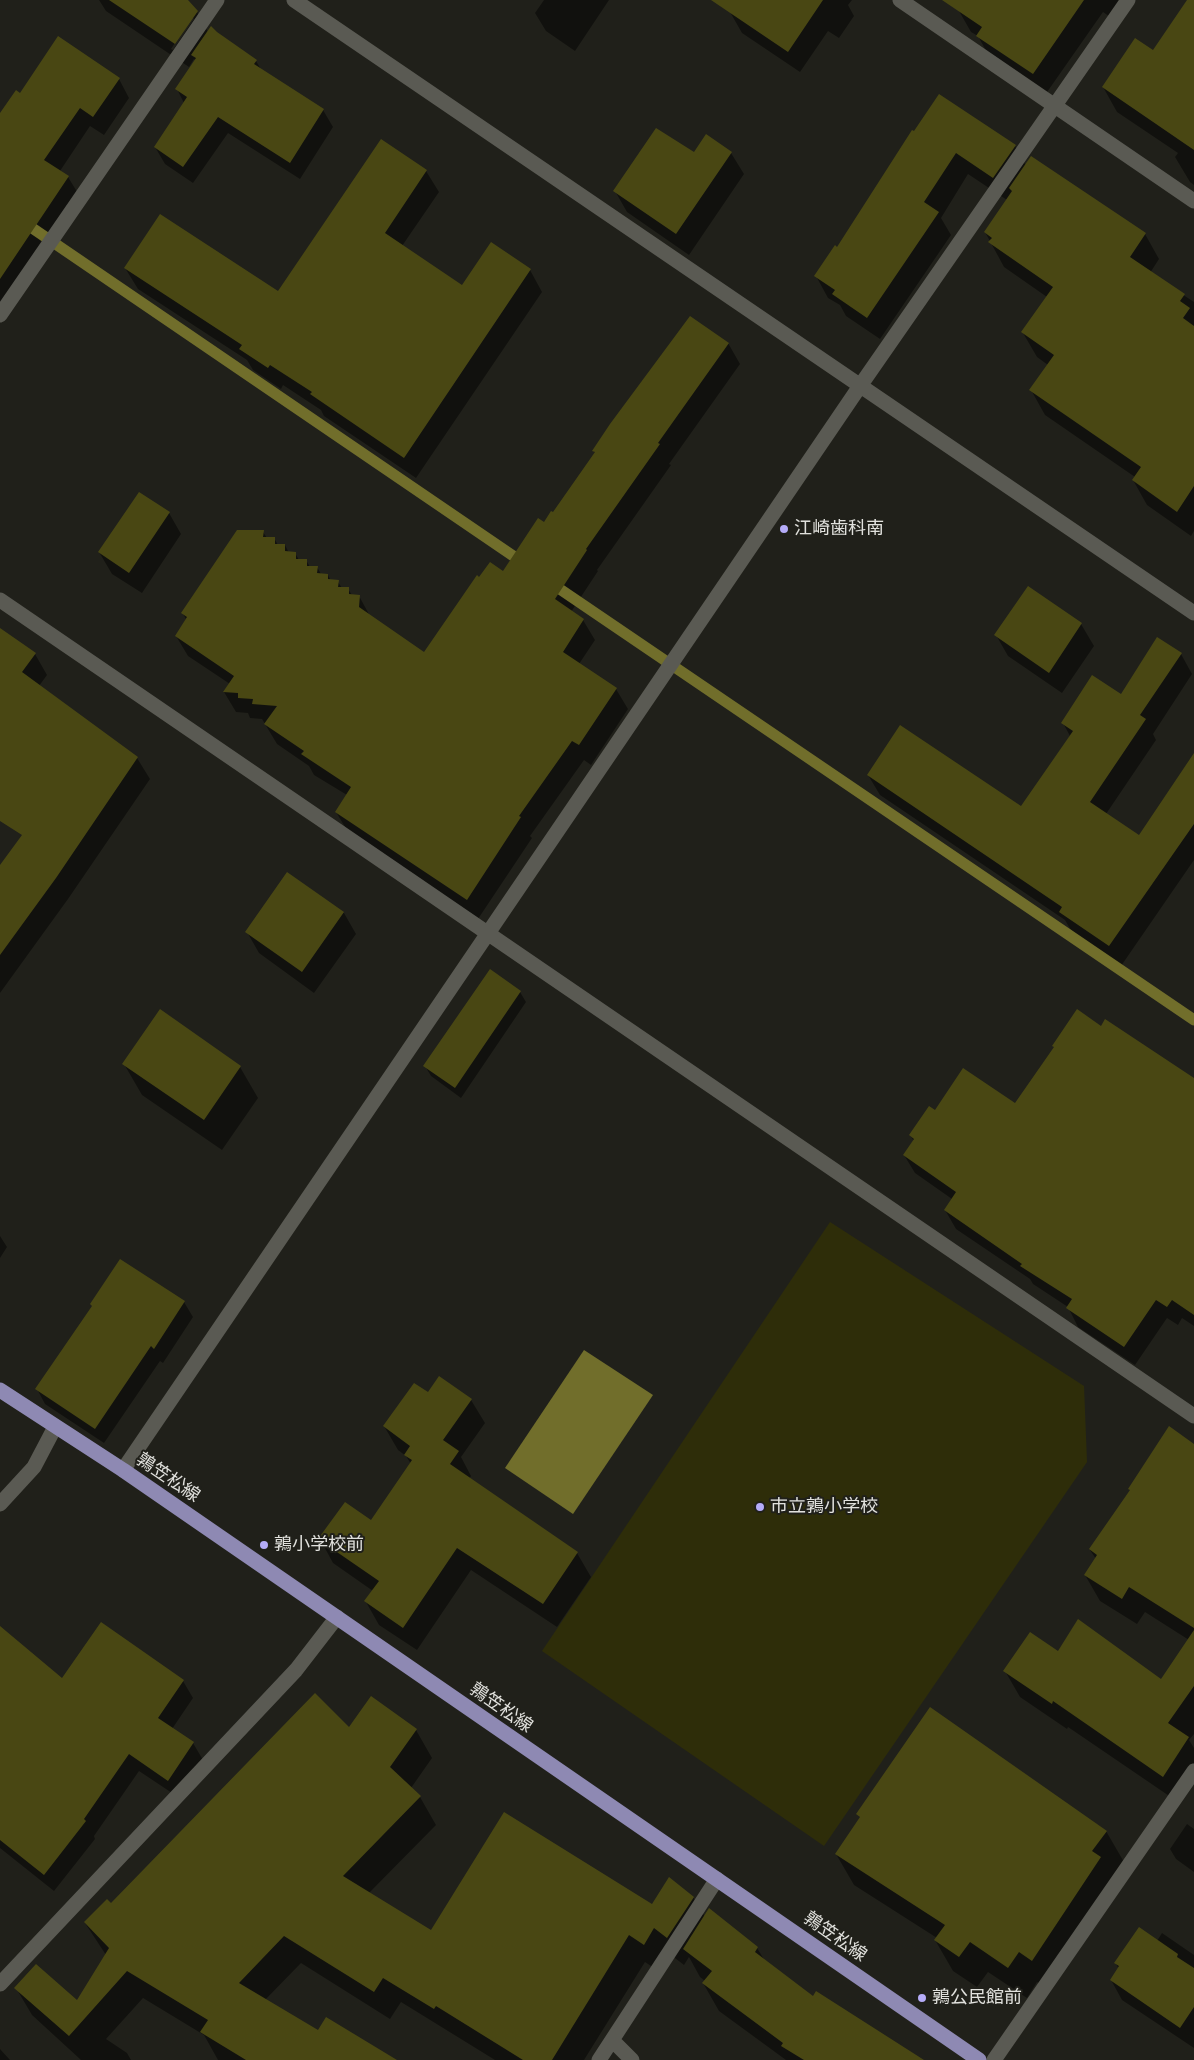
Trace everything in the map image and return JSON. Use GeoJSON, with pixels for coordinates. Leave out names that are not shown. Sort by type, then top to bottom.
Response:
{"type":"FeatureCollection","features":[{"type":"Feature","properties":{"kind":"main road","name":"鶉笠松線"},"geometry":{"type":"LineString","coordinates":[[0,1390],[55,1428],[123,1470],[979,2060]]}},
{"type":"Feature","properties":{"kind":"street"},"geometry":{"type":"LineString","coordinates":[[0,315],[217,0]]}},
{"type":"Feature","properties":{"kind":"street"},"geometry":{"type":"LineString","coordinates":[[294,0],[1194,613]]}},
{"type":"Feature","properties":{"kind":"street"},"geometry":{"type":"LineString","coordinates":[[900,0],[1194,201]]}},
{"type":"Feature","properties":{"kind":"street"},"geometry":{"type":"LineString","coordinates":[[123,1470],[860,386],[1128,0]]}},
{"type":"Feature","properties":{"kind":"street"},"geometry":{"type":"LineString","coordinates":[[0,600],[1194,1416]]}},
{"type":"Feature","properties":{"kind":"street"},"geometry":{"type":"LineString","coordinates":[[0,1504],[34,1466],[55,1428]]}},
{"type":"Feature","properties":{"kind":"street"},"geometry":{"type":"LineString","coordinates":[[0,1984],[296,1670],[337,1617]]}},
{"type":"Feature","properties":{"kind":"street"},"geometry":{"type":"LineString","coordinates":[[994,2060],[1194,1771]]}},
{"type":"Feature","properties":{"kind":"street"},"geometry":{"type":"LineString","coordinates":[[599,2060],[717,1879]]}},
{"type":"Feature","properties":{"kind":"street"},"geometry":{"type":"LineString","coordinates":[[612,2040],[632,2060]]}},
{"type":"Feature","properties":{"kind":"shaded area"},"geometry":{"type":"Polygon","coordinates":[[[830,1222],[1084,1386],[1087,1462],[824,1846],[542,1651],[830,1222]]]}},
{"type":"Feature","properties":{"kind":"shaded area"},"geometry":{"type":"Polygon","coordinates":[[[584,1350],[653,1395],[573,1514],[505,1468],[584,1350]]]}},
{"type":"Feature","properties":{"kind":"building"},"geometry":{"type":"Polygon","coordinates":[[[109,0],[188,0],[198,11],[175,44],[109,0]]]}},
{"type":"Feature","properties":{"kind":"building"},"geometry":{"type":"Polygon","coordinates":[[[711,0],[823,0],[788,52],[711,0]]]}},
{"type":"Feature","properties":{"kind":"building"},"geometry":{"type":"Polygon","coordinates":[[[942,0],[1084,0],[1033,74],[976,36],[982,27],[942,0]]]}},
{"type":"Feature","properties":{"kind":"building"},"geometry":{"type":"Polygon","coordinates":[[[1187,0],[1194,0],[1194,150],[1102,87],[1135,38],[1153,50],[1187,0]]]}},
{"type":"Feature","properties":{"kind":"building"},"geometry":{"type":"Polygon","coordinates":[[[211,26],[257,60],[254,64],[324,109],[290,163],[218,117],[183,167],[154,147],[187,97],[175,89],[196,58],[191,55],[211,26]]]}},
{"type":"Feature","properties":{"kind":"building"},"geometry":{"type":"Polygon","coordinates":[[[58,36],[120,78],[93,117],[80,108],[44,160],[69,176],[0,279],[0,113],[16,90],[20,93],[58,36]]]}},
{"type":"Feature","properties":{"kind":"building"},"geometry":{"type":"Polygon","coordinates":[[[939,94],[1016,145],[993,178],[956,153],[924,202],[939,212],[867,318],[832,294],[835,290],[814,276],[835,245],[837,247],[912,130],[914,131],[939,94]]]}},
{"type":"Feature","properties":{"kind":"building"},"geometry":{"type":"Polygon","coordinates":[[[656,128],[694,152],[706,134],[732,152],[676,234],[613,191],[656,128]]]}},
{"type":"Feature","properties":{"kind":"building"},"geometry":{"type":"Polygon","coordinates":[[[381,139],[427,170],[385,233],[462,285],[491,242],[531,269],[404,458],[310,394],[312,392],[270,365],[268,368],[239,349],[242,345],[124,268],[160,214],[278,291],[381,139]]]}},
{"type":"Feature","properties":{"kind":"building"},"geometry":{"type":"Polygon","coordinates":[[[1031,156],[1146,233],[1130,257],[1185,294],[1180,301],[1190,308],[1183,318],[1194,326],[1194,486],[1177,512],[1132,480],[1141,467],[1029,390],[1054,355],[1021,332],[1053,287],[988,242],[992,238],[984,232],[1012,191],[1009,188],[1031,156]]]}},
{"type":"Feature","properties":{"kind":"building"},"geometry":{"type":"Polygon","coordinates":[[[690,316],[729,343],[658,443],[660,444],[586,549],[555,599],[584,619],[563,652],[617,688],[579,745],[572,741],[519,816],[521,817],[467,900],[335,812],[351,787],[301,754],[304,751],[264,724],[277,706],[252,704],[253,699],[238,698],[238,693],[223,692],[234,676],[175,636],[187,617],[181,613],[237,530],[264,530],[263,537],[275,537],[275,544],[285,544],[285,551],[296,552],[296,559],[307,559],[307,566],[318,566],[317,573],[328,574],[328,579],[339,580],[338,587],[349,587],[349,594],[360,595],[359,607],[424,652],[477,575],[479,577],[490,562],[503,571],[538,518],[544,522],[551,511],[553,512],[595,452],[592,451],[610,424],[690,316]]]}},
{"type":"Feature","properties":{"kind":"building"},"geometry":{"type":"Polygon","coordinates":[[[139,492],[170,512],[129,573],[98,552],[139,492]]]}},
{"type":"Feature","properties":{"kind":"building"},"geometry":{"type":"Polygon","coordinates":[[[1028,586],[1082,623],[1049,673],[994,635],[1028,586]]]}},
{"type":"Feature","properties":{"kind":"building"},"geometry":{"type":"Polygon","coordinates":[[[0,628],[36,653],[22,672],[138,757],[56,878],[0,955],[0,865],[22,835],[0,821],[0,628]]]}},
{"type":"Feature","properties":{"kind":"building"},"geometry":{"type":"Polygon","coordinates":[[[1157,637],[1182,653],[1140,715],[1146,719],[1090,802],[1139,835],[1194,753],[1194,824],[1109,946],[1059,912],[1062,907],[867,775],[900,725],[1021,806],[1073,731],[1061,723],[1092,675],[1121,694],[1157,637]]]}},
{"type":"Feature","properties":{"kind":"building"},"geometry":{"type":"Polygon","coordinates":[[[287,872],[344,912],[302,972],[245,932],[287,872]]]}},
{"type":"Feature","properties":{"kind":"building"},"geometry":{"type":"Polygon","coordinates":[[[490,969],[521,991],[455,1088],[423,1066],[490,969]]]}},
{"type":"Feature","properties":{"kind":"building"},"geometry":{"type":"Polygon","coordinates":[[[160,1009],[241,1066],[204,1120],[122,1064],[160,1009]]]}},
{"type":"Feature","properties":{"kind":"building"},"geometry":{"type":"Polygon","coordinates":[[[1077,1009],[1101,1026],[1105,1019],[1194,1078],[1194,1315],[1172,1300],[1167,1307],[1156,1300],[1124,1347],[1066,1308],[1072,1299],[1020,1266],[1022,1264],[944,1210],[956,1192],[903,1155],[914,1139],[909,1135],[929,1106],[935,1110],[963,1068],[1015,1103],[1054,1047],[1052,1046],[1077,1009]]]}},
{"type":"Feature","properties":{"kind":"building"},"geometry":{"type":"Polygon","coordinates":[[[120,1259],[185,1301],[154,1349],[151,1346],[95,1429],[35,1389],[92,1306],[90,1304],[120,1259]]]}},
{"type":"Feature","properties":{"kind":"building"},"geometry":{"type":"Polygon","coordinates":[[[439,1376],[472,1399],[443,1440],[459,1451],[450,1464],[578,1552],[543,1604],[457,1548],[403,1628],[364,1601],[379,1581],[318,1539],[345,1502],[371,1520],[412,1460],[404,1455],[410,1446],[383,1426],[414,1383],[428,1392],[439,1376]]]}},
{"type":"Feature","properties":{"kind":"building"},"geometry":{"type":"Polygon","coordinates":[[[1169,1426],[1194,1444],[1194,1628],[1129,1587],[1122,1599],[1084,1575],[1097,1555],[1089,1549],[1130,1490],[1128,1489],[1169,1426]]]}},
{"type":"Feature","properties":{"kind":"building"},"geometry":{"type":"Polygon","coordinates":[[[1078,1619],[1161,1679],[1194,1630],[1194,1686],[1168,1723],[1189,1737],[1163,1777],[1053,1701],[1052,1704],[1003,1671],[1030,1632],[1058,1651],[1078,1619]]]}},
{"type":"Feature","properties":{"kind":"building"},"geometry":{"type":"Polygon","coordinates":[[[101,1622],[184,1680],[158,1718],[194,1742],[168,1781],[129,1754],[84,1819],[86,1821],[44,1875],[0,1840],[0,1626],[62,1678],[101,1622]]]}},
{"type":"Feature","properties":{"kind":"building"},"geometry":{"type":"Polygon","coordinates":[[[315,1693],[349,1727],[371,1696],[417,1729],[390,1767],[421,1796],[343,1876],[431,1930],[504,1812],[652,1904],[669,1877],[694,1897],[667,1938],[654,1928],[644,1945],[629,1935],[552,2060],[523,2060],[436,2006],[434,2009],[383,1978],[374,1992],[284,1936],[239,1983],[318,2030],[326,2017],[397,2060],[246,2060],[200,2032],[208,2020],[127,1971],[69,2036],[14,1988],[36,1964],[77,2000],[109,1948],[84,1922],[107,1899],[111,1903],[315,1693]]]}},
{"type":"Feature","properties":{"kind":"building"},"geometry":{"type":"Polygon","coordinates":[[[930,1707],[1107,1831],[1092,1851],[1101,1857],[1032,1961],[1019,1952],[1008,1968],[970,1942],[959,1957],[934,1940],[945,1925],[835,1854],[860,1817],[856,1814],[930,1707]]]}},
{"type":"Feature","properties":{"kind":"building"},"geometry":{"type":"Polygon","coordinates":[[[709,1908],[758,1947],[755,1952],[813,1996],[816,1991],[924,2060],[804,2060],[781,2046],[783,2043],[702,1983],[712,1971],[683,1949],[709,1908]]]}},
{"type":"Feature","properties":{"kind":"building"},"geometry":{"type":"Polygon","coordinates":[[[1139,1927],[1178,1954],[1177,1957],[1194,1968],[1194,2007],[1180,2028],[1110,1980],[1119,1966],[1114,1963],[1139,1927]]]}},
{"type":"Feature","properties":{"kind":"waterway"},"geometry":{"type":"LineString","coordinates":[[0,206],[525,564]]}},
{"type":"Feature","properties":{"kind":"waterway"},"geometry":{"type":"LineString","coordinates":[[548,581],[1194,1020]]}},
{"type":"Feature","properties":{"kind":"place","name":"江崎歯科南"},"geometry":{"type":"Point","coordinates":[784,529]}},
{"type":"Feature","properties":{"kind":"place","name":"市立鶉小学校"},"geometry":{"type":"Point","coordinates":[760,1507]}},
{"type":"Feature","properties":{"kind":"place","name":"鶉小学校前"},"geometry":{"type":"Point","coordinates":[264,1545]}},
{"type":"Feature","properties":{"kind":"place","name":"鶉公民館前"},"geometry":{"type":"Point","coordinates":[922,1998]}}]}
